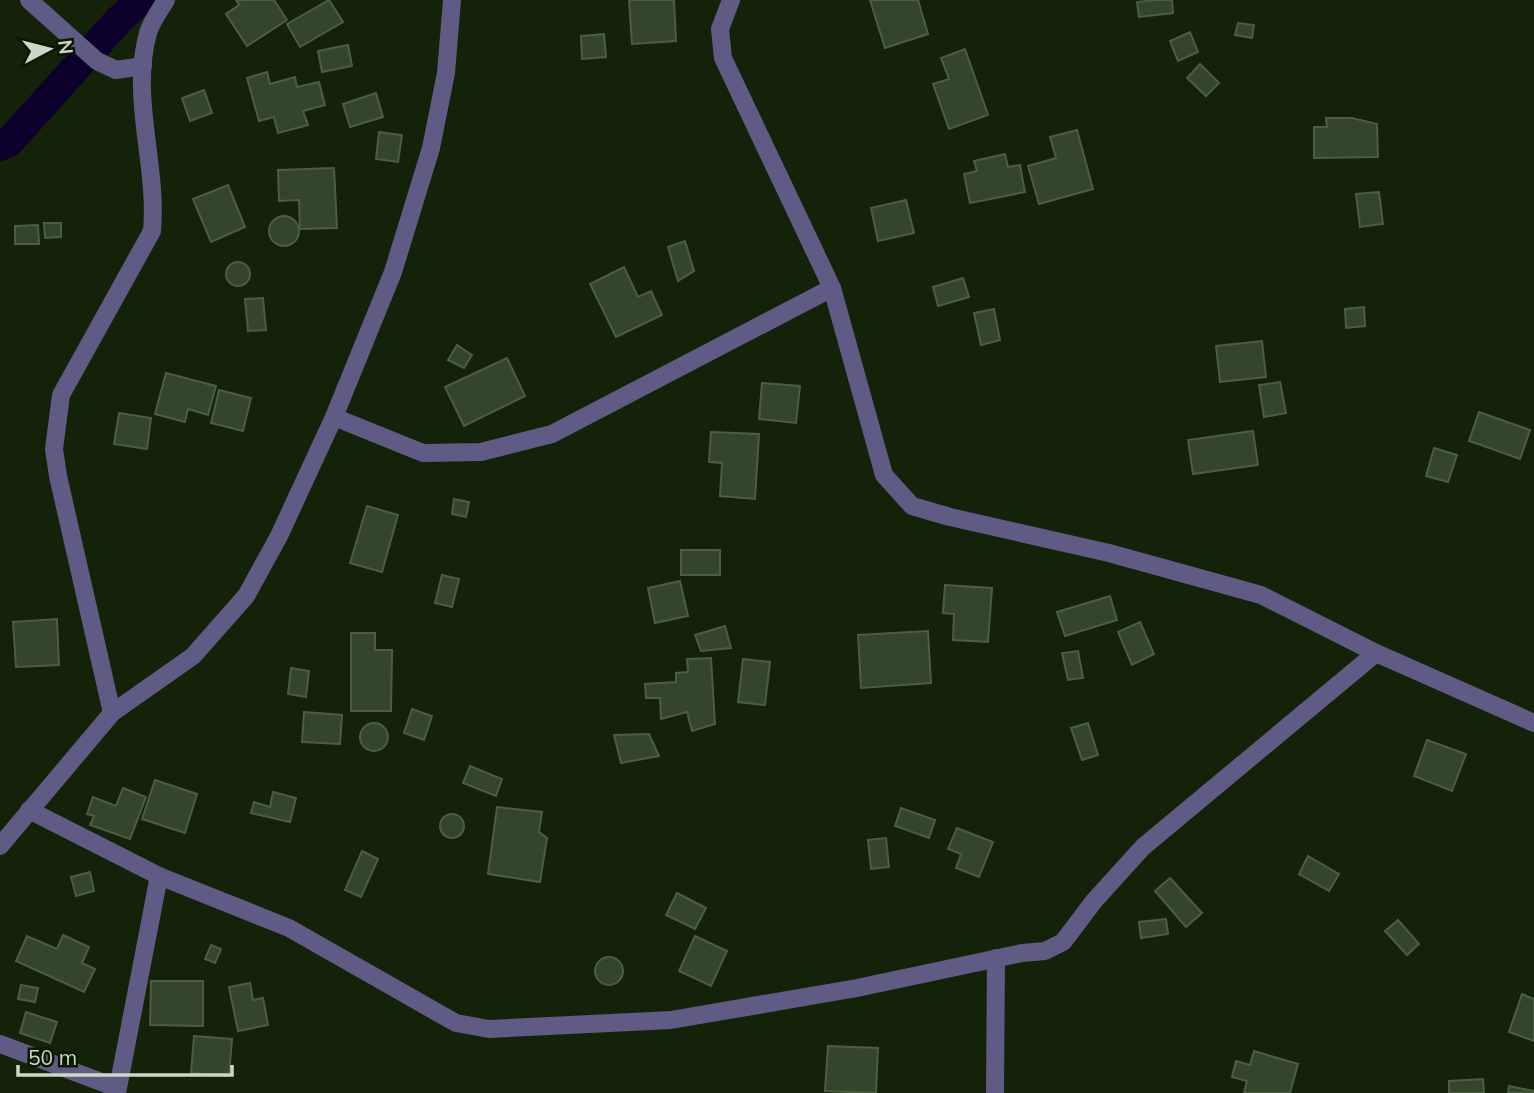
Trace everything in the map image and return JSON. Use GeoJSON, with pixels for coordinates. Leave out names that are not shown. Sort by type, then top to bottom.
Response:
{"type":"FeatureCollection","features":[{"type":"Feature","properties":{"kind":"street"},"geometry":{"type":"LineString","coordinates":[[29,0],[97,61],[116,69],[143,66]]}},
{"type":"Feature","properties":{"kind":"street"},"geometry":{"type":"LineString","coordinates":[[113,713],[54,449],[61,395],[152,231],[154,209],[141,76],[148,31],[166,0]]}},
{"type":"Feature","properties":{"kind":"street"},"geometry":{"type":"LineString","coordinates":[[0,846],[113,713],[193,656],[246,596],[279,536],[334,417],[393,272],[431,148],[446,73],[452,0]]}},
{"type":"Feature","properties":{"kind":"street"},"geometry":{"type":"LineString","coordinates":[[731,0],[720,29],[723,58],[832,288],[884,475],[912,506],[1109,553],[1261,595],[1377,653],[1534,723]]}},
{"type":"Feature","properties":{"kind":"street"},"geometry":{"type":"LineString","coordinates":[[334,417],[423,453],[481,452],[552,434],[832,288]]}},
{"type":"Feature","properties":{"kind":"street"},"geometry":{"type":"LineString","coordinates":[[29,810],[159,877],[289,928],[456,1023],[489,1029],[670,1020],[857,988],[996,958],[1045,951],[1063,942],[1094,901],[1143,847],[1377,653]]}},
{"type":"Feature","properties":{"kind":"street"},"geometry":{"type":"LineString","coordinates":[[0,1044],[117,1091],[159,877]]}},
{"type":"Feature","properties":{"kind":"street"},"geometry":{"type":"LineString","coordinates":[[995,1093],[996,958]]}},
{"type":"Feature","properties":{"kind":"building"},"geometry":{"type":"Polygon","coordinates":[[[236,0],[274,0],[287,20],[247,46],[226,14],[239,5],[236,0]]]}},
{"type":"Feature","properties":{"kind":"building"},"geometry":{"type":"Polygon","coordinates":[[[329,0],[343,22],[300,47],[287,24],[329,0]]]}},
{"type":"Feature","properties":{"kind":"building"},"geometry":{"type":"Polygon","coordinates":[[[629,0],[674,0],[676,41],[632,44],[629,0]]]}},
{"type":"Feature","properties":{"kind":"building"},"geometry":{"type":"Polygon","coordinates":[[[870,0],[918,0],[928,34],[885,48],[870,0]]]}},
{"type":"Feature","properties":{"kind":"building"},"geometry":{"type":"Polygon","coordinates":[[[1172,0],[1173,13],[1139,17],[1137,2],[1172,0]]]}},
{"type":"Feature","properties":{"kind":"building"},"geometry":{"type":"Polygon","coordinates":[[[1238,23],[1254,25],[1252,38],[1235,35],[1238,23]]]}},
{"type":"Feature","properties":{"kind":"building"},"geometry":{"type":"Polygon","coordinates":[[[1190,32],[1198,52],[1178,61],[1170,41],[1190,32]]]}},
{"type":"Feature","properties":{"kind":"building"},"geometry":{"type":"Polygon","coordinates":[[[604,34],[606,57],[582,59],[581,36],[604,34]]]}},
{"type":"Feature","properties":{"kind":"building"},"geometry":{"type":"Polygon","coordinates":[[[348,45],[352,66],[322,72],[318,51],[348,45]]]}},
{"type":"Feature","properties":{"kind":"building"},"geometry":{"type":"Polygon","coordinates":[[[965,49],[988,115],[949,129],[933,84],[949,79],[941,58],[965,49]]]}},
{"type":"Feature","properties":{"kind":"building"},"geometry":{"type":"Polygon","coordinates":[[[1200,64],[1219,83],[1206,96],[1187,78],[1200,64]]]}},
{"type":"Feature","properties":{"kind":"building"},"geometry":{"type":"Polygon","coordinates":[[[267,72],[270,84],[295,77],[297,87],[319,82],[325,105],[303,111],[308,125],[278,133],[274,117],[259,121],[247,78],[267,72]]]}},
{"type":"Feature","properties":{"kind":"building"},"geometry":{"type":"Polygon","coordinates":[[[204,90],[212,113],[190,121],[182,98],[204,90]]]}},
{"type":"Feature","properties":{"kind":"building"},"geometry":{"type":"Polygon","coordinates":[[[376,93],[383,117],[350,127],[343,104],[376,93]]]}},
{"type":"Feature","properties":{"kind":"building"},"geometry":{"type":"Polygon","coordinates":[[[1326,118],[1352,118],[1377,124],[1378,157],[1314,158],[1314,127],[1327,127],[1326,118]]]}},
{"type":"Feature","properties":{"kind":"building"},"geometry":{"type":"Polygon","coordinates":[[[1077,130],[1093,189],[1039,204],[1028,166],[1056,158],[1050,137],[1077,130]]]}},
{"type":"Feature","properties":{"kind":"building"},"geometry":{"type":"Polygon","coordinates":[[[379,132],[402,135],[398,162],[376,159],[379,132]]]}},
{"type":"Feature","properties":{"kind":"building"},"geometry":{"type":"Polygon","coordinates":[[[1005,154],[1008,167],[1020,165],[1025,192],[970,203],[964,174],[977,171],[974,161],[1005,154]]]}},
{"type":"Feature","properties":{"kind":"building"},"geometry":{"type":"Polygon","coordinates":[[[334,168],[337,228],[300,229],[299,200],[279,201],[278,170],[334,168]]]}},
{"type":"Feature","properties":{"kind":"building"},"geometry":{"type":"Polygon","coordinates":[[[228,185],[245,227],[211,242],[193,199],[228,185]]]}},
{"type":"Feature","properties":{"kind":"building"},"geometry":{"type":"Polygon","coordinates":[[[1379,192],[1383,224],[1360,227],[1356,194],[1379,192]]]}},
{"type":"Feature","properties":{"kind":"building"},"geometry":{"type":"Polygon","coordinates":[[[906,200],[914,233],[878,241],[871,208],[906,200]]]}},
{"type":"Feature","properties":{"kind":"building"},"geometry":{"type":"Polygon","coordinates":[[[284,216],[295,220],[299,231],[295,242],[284,246],[273,242],[269,231],[273,220],[284,216]]]}},
{"type":"Feature","properties":{"kind":"building"},"geometry":{"type":"Polygon","coordinates":[[[44,223],[61,223],[61,237],[45,238],[44,223]]]}},
{"type":"Feature","properties":{"kind":"building"},"geometry":{"type":"Polygon","coordinates":[[[38,225],[39,244],[15,244],[15,226],[38,225]]]}},
{"type":"Feature","properties":{"kind":"building"},"geometry":{"type":"Polygon","coordinates":[[[685,241],[694,271],[678,281],[668,247],[685,241]]]}},
{"type":"Feature","properties":{"kind":"building"},"geometry":{"type":"Polygon","coordinates":[[[233,262],[243,262],[250,269],[250,279],[243,286],[233,286],[226,279],[226,269],[233,262]]]}},
{"type":"Feature","properties":{"kind":"building"},"geometry":{"type":"Polygon","coordinates":[[[624,267],[638,297],[651,291],[662,315],[616,337],[590,284],[624,267]]]}},
{"type":"Feature","properties":{"kind":"building"},"geometry":{"type":"Polygon","coordinates":[[[963,278],[969,297],[938,306],[933,287],[963,278]]]}},
{"type":"Feature","properties":{"kind":"building"},"geometry":{"type":"Polygon","coordinates":[[[263,298],[266,330],[248,331],[245,299],[263,298]]]}},
{"type":"Feature","properties":{"kind":"building"},"geometry":{"type":"Polygon","coordinates":[[[1364,307],[1365,326],[1346,328],[1345,309],[1364,307]]]}},
{"type":"Feature","properties":{"kind":"building"},"geometry":{"type":"Polygon","coordinates":[[[994,309],[1000,340],[981,345],[974,313],[994,309]]]}},
{"type":"Feature","properties":{"kind":"building"},"geometry":{"type":"Polygon","coordinates":[[[1262,341],[1266,377],[1220,382],[1216,346],[1262,341]]]}},
{"type":"Feature","properties":{"kind":"building"},"geometry":{"type":"Polygon","coordinates":[[[457,345],[472,355],[464,368],[448,360],[457,345]]]}},
{"type":"Feature","properties":{"kind":"building"},"geometry":{"type":"Polygon","coordinates":[[[507,358],[525,396],[464,426],[445,387],[507,358]]]}},
{"type":"Feature","properties":{"kind":"building"},"geometry":{"type":"Polygon","coordinates":[[[166,373],[216,386],[208,415],[188,409],[185,422],[155,414],[166,373]]]}},
{"type":"Feature","properties":{"kind":"building"},"geometry":{"type":"Polygon","coordinates":[[[1280,382],[1286,413],[1264,417],[1259,385],[1280,382]]]}},
{"type":"Feature","properties":{"kind":"building"},"geometry":{"type":"Polygon","coordinates":[[[762,383],[800,386],[796,423],[759,419],[762,383]]]}},
{"type":"Feature","properties":{"kind":"building"},"geometry":{"type":"Polygon","coordinates":[[[219,390],[251,398],[243,431],[211,423],[219,390]]]}},
{"type":"Feature","properties":{"kind":"building"},"geometry":{"type":"Polygon","coordinates":[[[1479,412],[1530,430],[1520,459],[1469,441],[1479,412]]]}},
{"type":"Feature","properties":{"kind":"building"},"geometry":{"type":"Polygon","coordinates":[[[119,413],[151,418],[147,449],[114,444],[119,413]]]}},
{"type":"Feature","properties":{"kind":"building"},"geometry":{"type":"Polygon","coordinates":[[[1253,431],[1258,465],[1193,474],[1188,440],[1253,431]]]}},
{"type":"Feature","properties":{"kind":"building"},"geometry":{"type":"Polygon","coordinates":[[[711,432],[759,434],[755,499],[720,496],[722,463],[709,462],[711,432]]]}},
{"type":"Feature","properties":{"kind":"building"},"geometry":{"type":"Polygon","coordinates":[[[1434,448],[1457,455],[1448,482],[1426,476],[1434,448]]]}},
{"type":"Feature","properties":{"kind":"building"},"geometry":{"type":"Polygon","coordinates":[[[454,499],[469,502],[466,517],[452,514],[454,499]]]}},
{"type":"Feature","properties":{"kind":"building"},"geometry":{"type":"Polygon","coordinates":[[[367,506],[398,515],[382,572],[350,563],[367,506]]]}},
{"type":"Feature","properties":{"kind":"building"},"geometry":{"type":"Polygon","coordinates":[[[681,550],[720,550],[720,575],[681,575],[681,550]]]}},
{"type":"Feature","properties":{"kind":"building"},"geometry":{"type":"Polygon","coordinates":[[[442,575],[459,579],[452,607],[435,603],[442,575]]]}},
{"type":"Feature","properties":{"kind":"building"},"geometry":{"type":"Polygon","coordinates":[[[680,581],[688,616],[655,623],[648,588],[680,581]]]}},
{"type":"Feature","properties":{"kind":"building"},"geometry":{"type":"Polygon","coordinates":[[[945,585],[992,588],[988,642],[953,640],[954,614],[943,613],[945,585]]]}},
{"type":"Feature","properties":{"kind":"building"},"geometry":{"type":"Polygon","coordinates":[[[1110,596],[1117,620],[1065,636],[1057,612],[1110,596]]]}},
{"type":"Feature","properties":{"kind":"building"},"geometry":{"type":"Polygon","coordinates":[[[57,619],[59,665],[16,667],[13,622],[57,619]]]}},
{"type":"Feature","properties":{"kind":"building"},"geometry":{"type":"Polygon","coordinates":[[[1140,622],[1154,654],[1132,665],[1118,632],[1140,622]]]}},
{"type":"Feature","properties":{"kind":"building"},"geometry":{"type":"Polygon","coordinates":[[[725,626],[731,648],[701,651],[695,635],[725,626]]]}},
{"type":"Feature","properties":{"kind":"building"},"geometry":{"type":"Polygon","coordinates":[[[928,631],[931,683],[861,688],[858,635],[928,631]]]}},
{"type":"Feature","properties":{"kind":"building"},"geometry":{"type":"Polygon","coordinates":[[[351,633],[375,633],[375,650],[392,650],[391,711],[351,711],[351,633]]]}},
{"type":"Feature","properties":{"kind":"building"},"geometry":{"type":"Polygon","coordinates":[[[1078,651],[1083,678],[1068,680],[1062,653],[1078,651]]]}},
{"type":"Feature","properties":{"kind":"building"},"geometry":{"type":"Polygon","coordinates":[[[711,658],[715,724],[692,731],[687,712],[661,719],[660,698],[646,698],[645,684],[676,682],[676,673],[688,672],[687,659],[711,658]]]}},
{"type":"Feature","properties":{"kind":"building"},"geometry":{"type":"Polygon","coordinates":[[[743,659],[770,662],[765,705],[738,702],[743,659]]]}},
{"type":"Feature","properties":{"kind":"building"},"geometry":{"type":"Polygon","coordinates":[[[291,668],[309,671],[306,697],[288,694],[291,668]]]}},
{"type":"Feature","properties":{"kind":"building"},"geometry":{"type":"Polygon","coordinates":[[[412,709],[432,716],[424,740],[404,733],[412,709]]]}},
{"type":"Feature","properties":{"kind":"building"},"geometry":{"type":"Polygon","coordinates":[[[304,712],[342,715],[340,744],[302,742],[304,712]]]}},
{"type":"Feature","properties":{"kind":"building"},"geometry":{"type":"Polygon","coordinates":[[[374,723],[384,727],[388,737],[384,747],[374,751],[364,747],[360,737],[364,727],[374,723]]]}},
{"type":"Feature","properties":{"kind":"building"},"geometry":{"type":"Polygon","coordinates":[[[1088,723],[1098,755],[1082,760],[1071,728],[1088,723]]]}},
{"type":"Feature","properties":{"kind":"building"},"geometry":{"type":"Polygon","coordinates":[[[649,734],[659,756],[621,763],[614,735],[649,734]]]}},
{"type":"Feature","properties":{"kind":"building"},"geometry":{"type":"Polygon","coordinates":[[[1427,740],[1466,754],[1452,791],[1414,776],[1427,740]]]}},
{"type":"Feature","properties":{"kind":"building"},"geometry":{"type":"Polygon","coordinates":[[[470,766],[502,779],[496,796],[463,783],[470,766]]]}},
{"type":"Feature","properties":{"kind":"building"},"geometry":{"type":"Polygon","coordinates":[[[155,780],[197,794],[185,833],[142,819],[155,780]]]}},
{"type":"Feature","properties":{"kind":"building"},"geometry":{"type":"Polygon","coordinates":[[[123,788],[146,797],[130,839],[90,825],[94,816],[87,814],[93,797],[116,806],[123,788]]]}},
{"type":"Feature","properties":{"kind":"building"},"geometry":{"type":"Polygon","coordinates":[[[273,792],[296,798],[290,822],[251,813],[254,802],[270,807],[273,792]]]}},
{"type":"Feature","properties":{"kind":"building"},"geometry":{"type":"Polygon","coordinates":[[[497,807],[542,812],[539,832],[547,838],[540,882],[488,874],[497,807]]]}},
{"type":"Feature","properties":{"kind":"building"},"geometry":{"type":"Polygon","coordinates":[[[901,808],[935,820],[929,838],[895,826],[901,808]]]}},
{"type":"Feature","properties":{"kind":"building"},"geometry":{"type":"Polygon","coordinates":[[[452,814],[461,817],[464,826],[461,835],[452,838],[443,835],[440,826],[443,817],[452,814]]]}},
{"type":"Feature","properties":{"kind":"building"},"geometry":{"type":"Polygon","coordinates":[[[957,828],[993,842],[979,877],[956,868],[961,854],[948,849],[957,828]]]}},
{"type":"Feature","properties":{"kind":"building"},"geometry":{"type":"Polygon","coordinates":[[[886,838],[889,867],[871,869],[868,840],[886,838]]]}},
{"type":"Feature","properties":{"kind":"building"},"geometry":{"type":"Polygon","coordinates":[[[362,851],[378,859],[361,897],[345,890],[362,851]]]}},
{"type":"Feature","properties":{"kind":"building"},"geometry":{"type":"Polygon","coordinates":[[[1308,856],[1339,874],[1329,891],[1299,874],[1308,856]]]}},
{"type":"Feature","properties":{"kind":"building"},"geometry":{"type":"Polygon","coordinates":[[[90,872],[94,891],[76,896],[71,877],[90,872]]]}},
{"type":"Feature","properties":{"kind":"building"},"geometry":{"type":"Polygon","coordinates":[[[1170,878],[1202,913],[1186,927],[1155,891],[1170,878]]]}},
{"type":"Feature","properties":{"kind":"building"},"geometry":{"type":"Polygon","coordinates":[[[677,893],[706,908],[695,929],[666,915],[677,893]]]}},
{"type":"Feature","properties":{"kind":"building"},"geometry":{"type":"Polygon","coordinates":[[[1166,919],[1168,934],[1141,938],[1139,922],[1166,919]]]}},
{"type":"Feature","properties":{"kind":"building"},"geometry":{"type":"Polygon","coordinates":[[[1398,920],[1419,944],[1407,955],[1385,931],[1398,920]]]}},
{"type":"Feature","properties":{"kind":"building"},"geometry":{"type":"Polygon","coordinates":[[[63,935],[89,947],[82,963],[95,969],[84,992],[16,961],[27,936],[57,949],[63,935]]]}},
{"type":"Feature","properties":{"kind":"building"},"geometry":{"type":"Polygon","coordinates":[[[695,936],[727,951],[711,986],[679,971],[695,936]]]}},
{"type":"Feature","properties":{"kind":"building"},"geometry":{"type":"Polygon","coordinates":[[[211,945],[221,949],[215,963],[205,959],[211,945]]]}},
{"type":"Feature","properties":{"kind":"building"},"geometry":{"type":"Polygon","coordinates":[[[609,957],[619,961],[623,971],[619,981],[609,985],[599,981],[595,971],[599,961],[609,957]]]}},
{"type":"Feature","properties":{"kind":"building"},"geometry":{"type":"Polygon","coordinates":[[[151,981],[203,981],[203,1026],[150,1025],[151,981]]]}},
{"type":"Feature","properties":{"kind":"building"},"geometry":{"type":"Polygon","coordinates":[[[250,983],[253,1000],[263,998],[268,1025],[238,1031],[229,987],[250,983]]]}},
{"type":"Feature","properties":{"kind":"building"},"geometry":{"type":"Polygon","coordinates":[[[21,985],[38,988],[35,1002],[18,999],[21,985]]]}},
{"type":"Feature","properties":{"kind":"building"},"geometry":{"type":"Polygon","coordinates":[[[1522,994],[1534,999],[1534,1041],[1509,1032],[1522,994]]]}},
{"type":"Feature","properties":{"kind":"building"},"geometry":{"type":"Polygon","coordinates":[[[26,1012],[57,1022],[50,1043],[20,1033],[26,1012]]]}},
{"type":"Feature","properties":{"kind":"building"},"geometry":{"type":"Polygon","coordinates":[[[194,1036],[232,1039],[229,1076],[191,1073],[194,1036]]]}},
{"type":"Feature","properties":{"kind":"building"},"geometry":{"type":"Polygon","coordinates":[[[828,1046],[878,1048],[876,1093],[825,1091],[828,1046]]]}},
{"type":"Feature","properties":{"kind":"building"},"geometry":{"type":"Polygon","coordinates":[[[1254,1051],[1298,1064],[1290,1093],[1244,1093],[1247,1081],[1232,1077],[1236,1061],[1250,1065],[1254,1051]]]}},
{"type":"Feature","properties":{"kind":"building"},"geometry":{"type":"Polygon","coordinates":[[[1483,1079],[1484,1093],[1449,1093],[1449,1081],[1483,1079]]]}},
{"type":"Feature","properties":{"kind":"building"},"geometry":{"type":"Polygon","coordinates":[[[1509,1086],[1534,1091],[1534,1093],[1508,1093],[1509,1086]]]}},
{"type":"Feature","properties":{"kind":"waterway"},"geometry":{"type":"LineString","coordinates":[[0,146],[9,142],[140,0]]}}]}
